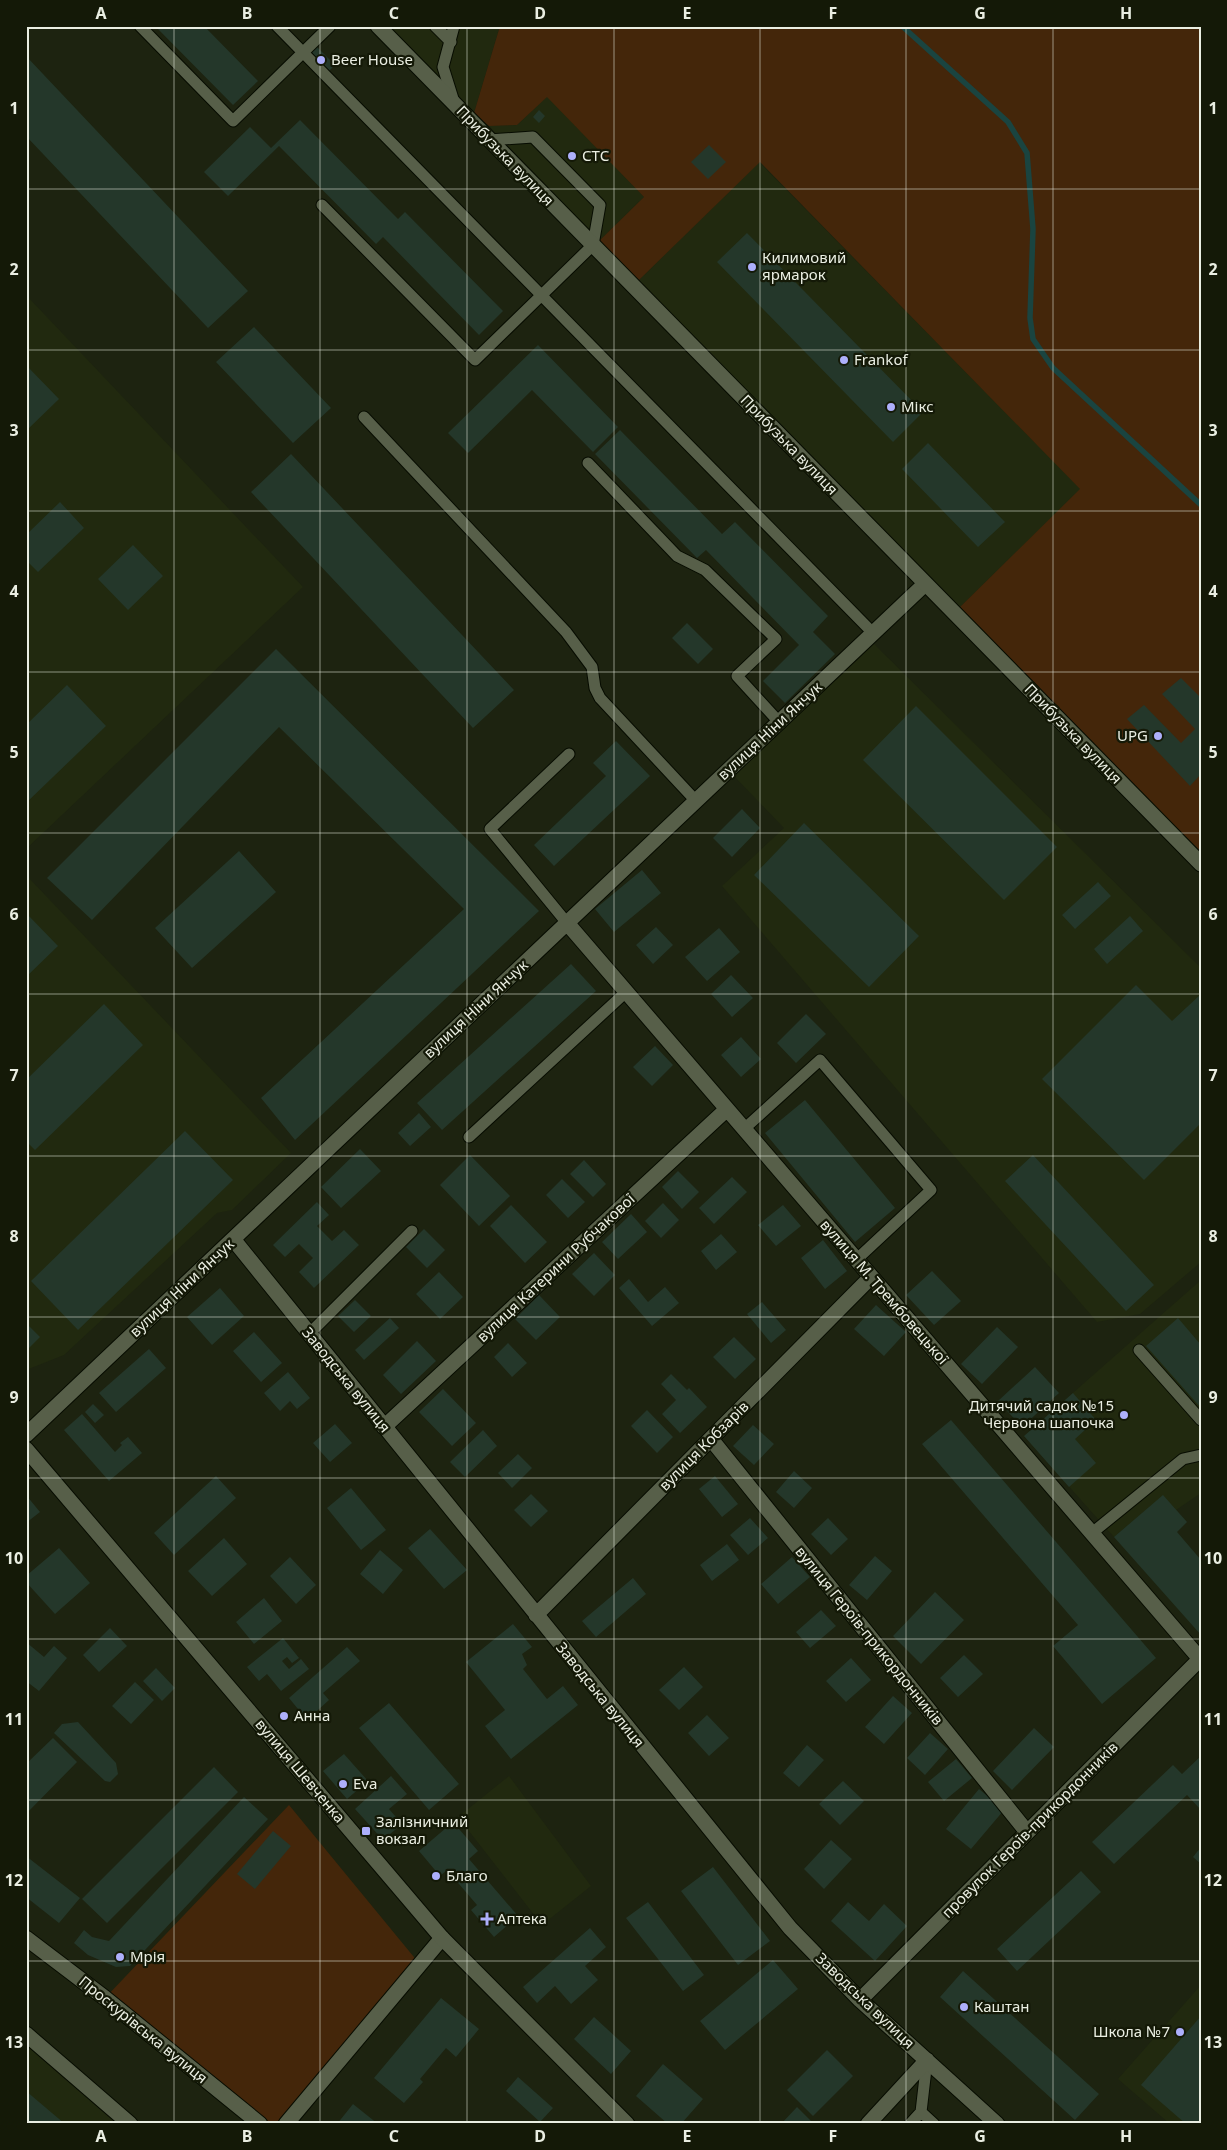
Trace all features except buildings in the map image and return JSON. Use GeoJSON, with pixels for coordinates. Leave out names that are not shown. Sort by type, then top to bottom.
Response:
{"type":"FeatureCollection","features":[{"type":"Feature","properties":{"kind":"street","name":"Прибузька вулиця"},"geometry":{"type":"LineString","coordinates":[[378,26],[1201,864]]}},
{"type":"Feature","properties":{"kind":"street","name":"вулиця Ніни Янчук"},"geometry":{"type":"LineString","coordinates":[[26,1435],[925,584]]}},
{"type":"Feature","properties":{"kind":"street","name":"вулиця М. Трембовецької"},"geometry":{"type":"LineString","coordinates":[[567,923],[1200,1660]]}},
{"type":"Feature","properties":{"kind":"street","name":"вулиця Катерини Рубчакової"},"geometry":{"type":"LineString","coordinates":[[384,1427],[727,1109]]}},
{"type":"Feature","properties":{"kind":"street","name":"Заводська вулиця"},"geometry":{"type":"LineString","coordinates":[[233,1239],[790,1928],[860,2000],[997,2124]]}},
{"type":"Feature","properties":{"kind":"street","name":"вулиця Кобзарів"},"geometry":{"type":"LineString","coordinates":[[536,1616],[871,1277]]}},
{"type":"Feature","properties":{"kind":"street","name":"вулиця Героїв-прикордонників"},"geometry":{"type":"LineString","coordinates":[[711,1439],[1028,1832]]}},
{"type":"Feature","properties":{"kind":"street","name":"вулиця Шевченка"},"geometry":{"type":"LineString","coordinates":[[26,1449],[442,1938],[627,2124]]}},
{"type":"Feature","properties":{"kind":"street","name":"провулок Героїв-прикордонників"},"geometry":{"type":"LineString","coordinates":[[860,2000],[1200,1660]]}},
{"type":"Feature","properties":{"kind":"street","name":"Проскурівська вулиця"},"geometry":{"type":"LineString","coordinates":[[26,1938],[105,1998],[260,2124]]}},
{"type":"Feature","properties":{"kind":"street"},"geometry":{"type":"LineString","coordinates":[[286,2124],[442,1938]]}},
{"type":"Feature","properties":{"kind":"street"},"geometry":{"type":"LineString","coordinates":[[26,2034],[130,2124]]}},
{"type":"Feature","properties":{"kind":"street"},"geometry":{"type":"LineString","coordinates":[[868,2124],[927,2060]]}},
{"type":"Feature","properties":{"kind":"lane"},"geometry":{"type":"LineString","coordinates":[[140,26],[233,121],[330,26]]}},
{"type":"Feature","properties":{"kind":"lane"},"geometry":{"type":"LineString","coordinates":[[277,26],[873,633]]}},
{"type":"Feature","properties":{"kind":"lane"},"geometry":{"type":"LineString","coordinates":[[434,26],[451,42]]}},
{"type":"Feature","properties":{"kind":"lane"},"geometry":{"type":"LineString","coordinates":[[454,26],[444,67],[454,104]]}},
{"type":"Feature","properties":{"kind":"lane"},"geometry":{"type":"LineString","coordinates":[[451,42],[460,26]]}},
{"type":"Feature","properties":{"kind":"lane"},"geometry":{"type":"LineString","coordinates":[[322,205],[475,360],[593,245],[600,205],[533,137],[489,140]]}},
{"type":"Feature","properties":{"kind":"lane"},"geometry":{"type":"LineString","coordinates":[[364,417],[566,632],[592,667],[595,688],[600,698],[696,801]]}},
{"type":"Feature","properties":{"kind":"lane"},"geometry":{"type":"LineString","coordinates":[[588,463],[676,556],[705,570],[776,639],[737,676],[779,722]]}},
{"type":"Feature","properties":{"kind":"lane"},"geometry":{"type":"LineString","coordinates":[[567,923],[490,829],[569,754]]}},
{"type":"Feature","properties":{"kind":"lane"},"geometry":{"type":"LineString","coordinates":[[469,1136],[626,992]]}},
{"type":"Feature","properties":{"kind":"lane"},"geometry":{"type":"LineString","coordinates":[[744,1129],[820,1060],[931,1190],[856,1260]]}},
{"type":"Feature","properties":{"kind":"lane"},"geometry":{"type":"LineString","coordinates":[[309,1334],[412,1231]]}},
{"type":"Feature","properties":{"kind":"lane"},"geometry":{"type":"LineString","coordinates":[[1140,1350],[1201,1420]]}},
{"type":"Feature","properties":{"kind":"lane"},"geometry":{"type":"LineString","coordinates":[[1092,1533],[1183,1459],[1201,1455]]}},
{"type":"Feature","properties":{"kind":"lane"},"geometry":{"type":"LineString","coordinates":[[910,2124],[921,2112],[927,2060]]}},
{"type":"Feature","properties":{"kind":"lane"},"geometry":{"type":"LineString","coordinates":[[921,2112],[934,2124]]}},
{"type":"Feature","properties":{"kind":"shaded area"},"geometry":{"type":"Polygon","coordinates":[[[389,26],[500,26],[474,113],[389,26]]]}},
{"type":"Feature","properties":{"kind":"shaded area"},"geometry":{"type":"Polygon","coordinates":[[[500,26],[1201,26],[1201,852],[960,607],[1080,489],[760,162],[639,280],[599,241],[644,197],[547,97],[517,125],[489,126],[474,113],[500,26]]]}},
{"type":"Feature","properties":{"kind":"shaded area"},"geometry":{"type":"Polygon","coordinates":[[[547,96],[644,197],[599,241],[489,126],[517,125],[547,96]]]}},
{"type":"Feature","properties":{"kind":"shaded area"},"geometry":{"type":"Polygon","coordinates":[[[759,162],[1081,489],[960,607],[639,280],[759,162]]]}},
{"type":"Feature","properties":{"kind":"shaded area"},"geometry":{"type":"Polygon","coordinates":[[[26,295],[303,587],[26,849],[26,295]]]}},
{"type":"Feature","properties":{"kind":"shaded area"},"geometry":{"type":"Polygon","coordinates":[[[874,644],[1201,968],[1201,1262],[1140,1314],[1097,1322],[722,886],[784,828],[734,776],[874,644]]]}},
{"type":"Feature","properties":{"kind":"shaded area"},"geometry":{"type":"Polygon","coordinates":[[[26,875],[291,1153],[232,1210],[217,1213],[64,1355],[26,1370],[26,875]]]}},
{"type":"Feature","properties":{"kind":"shaded area","name":"Дитячий садок №15 Червона шапочка"},"geometry":{"type":"Polygon","coordinates":[[[1201,1280],[1201,1493],[1176,1510],[1163,1496],[1114,1537],[1024,1436],[1201,1280]]]}},
{"type":"Feature","properties":{"kind":"shaded area"},"geometry":{"type":"Polygon","coordinates":[[[509,1776],[591,1886],[542,1925],[458,1817],[509,1776]]]}},
{"type":"Feature","properties":{"kind":"shaded area"},"geometry":{"type":"Polygon","coordinates":[[[289,1805],[418,1962],[286,2124],[260,2124],[105,1998],[289,1805]]]}},
{"type":"Feature","properties":{"kind":"shaded area","name":"Школа №7"},"geometry":{"type":"Polygon","coordinates":[[[1201,1985],[1201,2124],[1170,2124],[1118,2079],[1201,1985]]]}},
{"type":"Feature","properties":{"kind":"shaded area"},"geometry":{"type":"Polygon","coordinates":[[[26,2045],[117,2124],[26,2124],[26,2045]]]}},
{"type":"Feature","properties":{"kind":"waterway"},"geometry":{"type":"LineString","coordinates":[[902,26],[1008,122],[1027,153],[1033,229],[1030,318],[1033,339],[1053,368],[1201,505]]}},
{"type":"Feature","properties":{"kind":"place","name":"Beer House"},"geometry":{"type":"Point","coordinates":[321,60]}},
{"type":"Feature","properties":{"kind":"place","name":"СТС"},"geometry":{"type":"Point","coordinates":[572,156]}},
{"type":"Feature","properties":{"kind":"place","name":"Килимовий ярмарок"},"geometry":{"type":"Point","coordinates":[752,267]}},
{"type":"Feature","properties":{"kind":"place","name":"Frankof"},"geometry":{"type":"Point","coordinates":[844,360]}},
{"type":"Feature","properties":{"kind":"place","name":"Мікс"},"geometry":{"type":"Point","coordinates":[891,407]}},
{"type":"Feature","properties":{"kind":"place","name":"UPG"},"geometry":{"type":"Point","coordinates":[1158,736]}},
{"type":"Feature","properties":{"kind":"place","name":"Дитячий садок №15 Червона шапочка"},"geometry":{"type":"Point","coordinates":[1124,1415]}},
{"type":"Feature","properties":{"kind":"place","name":"Анна"},"geometry":{"type":"Point","coordinates":[284,1716]}},
{"type":"Feature","properties":{"kind":"place","name":"Eva"},"geometry":{"type":"Point","coordinates":[343,1784]}},
{"type":"Feature","properties":{"kind":"place","name":"Залізничний вокзал"},"geometry":{"type":"Point","coordinates":[366,1831]}},
{"type":"Feature","properties":{"kind":"place","name":"Благо"},"geometry":{"type":"Point","coordinates":[436,1876]}},
{"type":"Feature","properties":{"kind":"place","name":"Аптека"},"geometry":{"type":"Point","coordinates":[487,1919]}},
{"type":"Feature","properties":{"kind":"place","name":"Мрія"},"geometry":{"type":"Point","coordinates":[120,1957]}},
{"type":"Feature","properties":{"kind":"place","name":"Каштан"},"geometry":{"type":"Point","coordinates":[964,2007]}},
{"type":"Feature","properties":{"kind":"place","name":"Школа №7"},"geometry":{"type":"Point","coordinates":[1180,2032]}}]}
